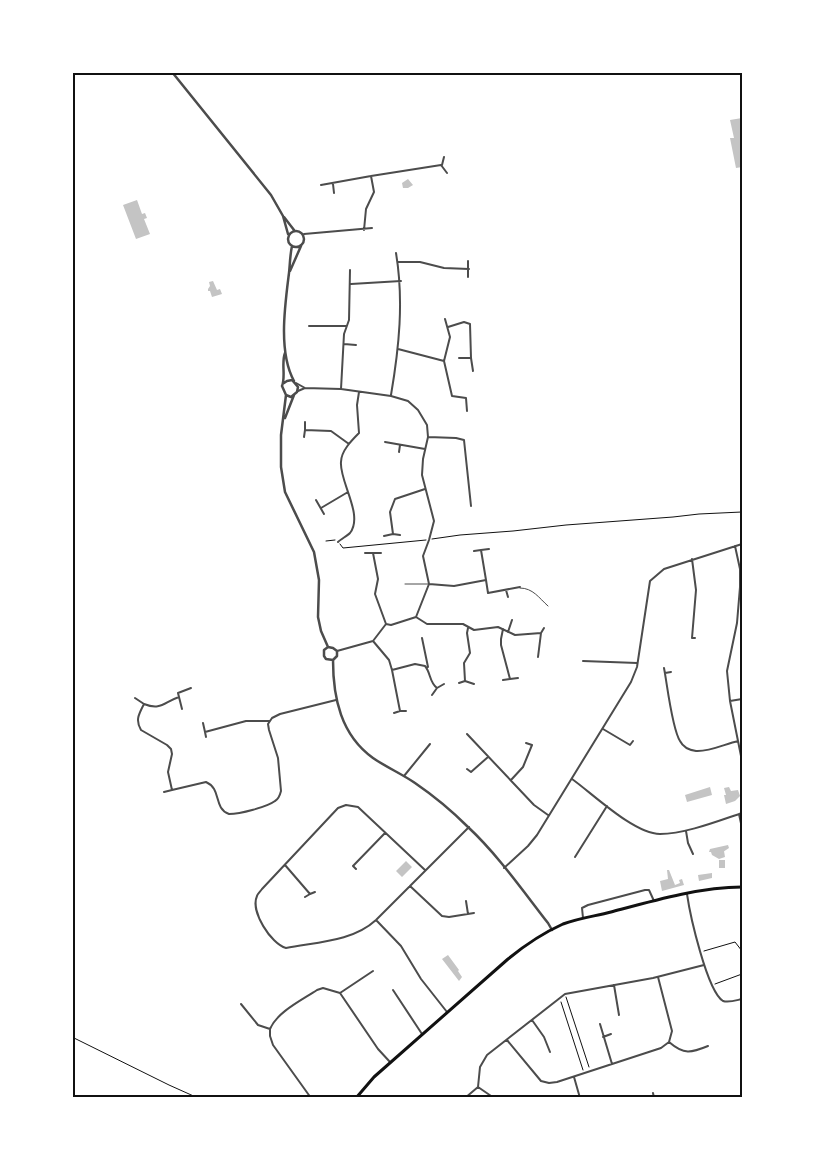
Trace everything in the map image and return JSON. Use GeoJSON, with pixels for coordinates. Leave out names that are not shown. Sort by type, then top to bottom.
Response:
{"type":"FeatureCollection","features":[{"type":"Feature","properties":{"kind":"main road"},"geometry":{"type":"LineString","coordinates":[[356,1098],[390,1062],[516,952],[552,930],[583,918],[654,901],[718,888],[742,887]]}},
{"type":"Feature","properties":{"kind":"street"},"geometry":{"type":"LineString","coordinates":[[172,72],[256,174],[294,230],[304,234],[372,228]]}},
{"type":"Feature","properties":{"kind":"street"},"geometry":{"type":"LineString","coordinates":[[441,165],[444,157]]}},
{"type":"Feature","properties":{"kind":"street"},"geometry":{"type":"LineString","coordinates":[[441,165],[447,173]]}},
{"type":"Feature","properties":{"kind":"street"},"geometry":{"type":"LineString","coordinates":[[322,185],[441,165]]}},
{"type":"Feature","properties":{"kind":"street"},"geometry":{"type":"LineString","coordinates":[[364,230],[366,209],[374,192],[371,176]]}},
{"type":"Feature","properties":{"kind":"street"},"geometry":{"type":"LineString","coordinates":[[333,184],[334,192]]}},
{"type":"Feature","properties":{"kind":"street"},"geometry":{"type":"LineString","coordinates":[[283,216],[288,234],[288,242],[292,246],[301,246]]}},
{"type":"Feature","properties":{"kind":"street"},"geometry":{"type":"LineString","coordinates":[[288,234],[294,230]]}},
{"type":"Feature","properties":{"kind":"street"},"geometry":{"type":"LineString","coordinates":[[289,272],[304,239],[304,234]]}},
{"type":"Feature","properties":{"kind":"street"},"geometry":{"type":"LineString","coordinates":[[292,246],[286,296],[283,367],[283,390],[286,395],[281,435],[281,467],[286,492],[314,552],[319,580],[318,616],[321,632],[328,647],[337,651],[373,641],[386,624],[416,616]]}},
{"type":"Feature","properties":{"kind":"street"},"geometry":{"type":"LineString","coordinates":[[391,396],[398,349],[400,282],[396,254]]}},
{"type":"Feature","properties":{"kind":"street"},"geometry":{"type":"LineString","coordinates":[[468,260],[468,277]]}},
{"type":"Feature","properties":{"kind":"street"},"geometry":{"type":"LineString","coordinates":[[398,262],[420,262],[444,268],[469,269]]}},
{"type":"Feature","properties":{"kind":"street"},"geometry":{"type":"LineString","coordinates":[[341,389],[346,326],[349,320],[350,270]]}},
{"type":"Feature","properties":{"kind":"street"},"geometry":{"type":"LineString","coordinates":[[351,284],[400,282]]}},
{"type":"Feature","properties":{"kind":"street"},"geometry":{"type":"LineString","coordinates":[[445,319],[450,336],[444,361],[452,396],[472,398]]}},
{"type":"Feature","properties":{"kind":"street"},"geometry":{"type":"LineString","coordinates":[[448,326],[464,322],[470,324],[473,371]]}},
{"type":"Feature","properties":{"kind":"street"},"geometry":{"type":"LineString","coordinates":[[308,326],[346,326]]}},
{"type":"Feature","properties":{"kind":"street"},"geometry":{"type":"LineString","coordinates":[[344,344],[356,345]]}},
{"type":"Feature","properties":{"kind":"street"},"geometry":{"type":"LineString","coordinates":[[398,349],[444,361]]}},
{"type":"Feature","properties":{"kind":"street"},"geometry":{"type":"LineString","coordinates":[[285,353],[288,370],[295,382],[297,392]]}},
{"type":"Feature","properties":{"kind":"street"},"geometry":{"type":"LineString","coordinates":[[459,358],[471,358]]}},
{"type":"Feature","properties":{"kind":"street"},"geometry":{"type":"LineString","coordinates":[[284,383],[287,380],[305,388]]}},
{"type":"Feature","properties":{"kind":"street"},"geometry":{"type":"LineString","coordinates":[[286,395],[291,397],[305,388],[341,389],[391,396],[408,401],[418,410],[427,425],[428,438],[422,475],[434,521],[423,556],[429,584],[416,616]]}},
{"type":"Feature","properties":{"kind":"street"},"geometry":{"type":"LineString","coordinates":[[338,542],[350,532],[354,518],[341,472],[340,460],[349,444],[359,433],[357,405],[359,391]]}},
{"type":"Feature","properties":{"kind":"street"},"geometry":{"type":"LineString","coordinates":[[284,419],[294,394]]}},
{"type":"Feature","properties":{"kind":"street"},"geometry":{"type":"LineString","coordinates":[[466,398],[467,411]]}},
{"type":"Feature","properties":{"kind":"street"},"geometry":{"type":"LineString","coordinates":[[304,437],[305,422]]}},
{"type":"Feature","properties":{"kind":"street"},"geometry":{"type":"LineString","coordinates":[[305,430],[331,431],[349,444]]}},
{"type":"Feature","properties":{"kind":"street"},"geometry":{"type":"LineString","coordinates":[[428,438],[456,438],[464,440],[471,506]]}},
{"type":"Feature","properties":{"kind":"street"},"geometry":{"type":"LineString","coordinates":[[384,442],[425,449]]}},
{"type":"Feature","properties":{"kind":"street"},"geometry":{"type":"LineString","coordinates":[[399,452],[400,445]]}},
{"type":"Feature","properties":{"kind":"street"},"geometry":{"type":"LineString","coordinates":[[392,534],[390,512],[395,499],[425,489]]}},
{"type":"Feature","properties":{"kind":"street"},"geometry":{"type":"LineString","coordinates":[[321,508],[348,492]]}},
{"type":"Feature","properties":{"kind":"street"},"geometry":{"type":"LineString","coordinates":[[316,500],[324,514]]}},
{"type":"Feature","properties":{"kind":"street"},"geometry":{"type":"LineString","coordinates":[[384,536],[400,535]]}},
{"type":"Feature","properties":{"kind":"street"},"geometry":{"type":"LineString","coordinates":[[504,868],[528,846],[572,779],[631,682],[637,662],[650,581],[664,569],[742,544]]}},
{"type":"Feature","properties":{"kind":"street"},"geometry":{"type":"LineString","coordinates":[[735,546],[740,569],[737,623],[727,671],[730,701],[742,761]]}},
{"type":"Feature","properties":{"kind":"street"},"geometry":{"type":"LineString","coordinates":[[474,551],[489,549]]}},
{"type":"Feature","properties":{"kind":"street"},"geometry":{"type":"LineString","coordinates":[[481,550],[488,593],[525,588],[532,591],[548,606]]}},
{"type":"Feature","properties":{"kind":"street"},"geometry":{"type":"LineString","coordinates":[[365,553],[381,553]]}},
{"type":"Feature","properties":{"kind":"street"},"geometry":{"type":"LineString","coordinates":[[373,553],[378,580],[375,594],[386,624]]}},
{"type":"Feature","properties":{"kind":"street"},"geometry":{"type":"LineString","coordinates":[[688,637],[693,638],[696,590],[692,559]]}},
{"type":"Feature","properties":{"kind":"street"},"geometry":{"type":"LineString","coordinates":[[405,584],[454,586],[486,580]]}},
{"type":"Feature","properties":{"kind":"street"},"geometry":{"type":"LineString","coordinates":[[506,590],[508,596]]}},
{"type":"Feature","properties":{"kind":"street"},"geometry":{"type":"LineString","coordinates":[[416,616],[427,624],[463,624],[474,630],[498,627],[515,635],[541,633]]}},
{"type":"Feature","properties":{"kind":"street"},"geometry":{"type":"LineString","coordinates":[[508,632],[512,626],[512,620]]}},
{"type":"Feature","properties":{"kind":"street"},"geometry":{"type":"LineString","coordinates":[[737,623],[742,623]]}},
{"type":"Feature","properties":{"kind":"street"},"geometry":{"type":"LineString","coordinates":[[465,681],[464,663],[470,653],[468,627]]}},
{"type":"Feature","properties":{"kind":"street"},"geometry":{"type":"LineString","coordinates":[[538,657],[541,633],[544,628]]}},
{"type":"Feature","properties":{"kind":"street"},"geometry":{"type":"LineString","coordinates":[[503,629],[501,644],[510,679]]}},
{"type":"Feature","properties":{"kind":"street"},"geometry":{"type":"LineString","coordinates":[[422,638],[428,670],[432,683],[437,688]]}},
{"type":"Feature","properties":{"kind":"street"},"geometry":{"type":"LineString","coordinates":[[373,641],[389,660],[400,712]]}},
{"type":"Feature","properties":{"kind":"street"},"geometry":{"type":"LineString","coordinates":[[328,647],[324,650],[324,656],[326,659],[333,660]]}},
{"type":"Feature","properties":{"kind":"street"},"geometry":{"type":"LineString","coordinates":[[337,651],[337,656],[333,660],[336,700],[344,724],[360,748],[431,795],[468,827],[504,868],[552,930]]}},
{"type":"Feature","properties":{"kind":"street"},"geometry":{"type":"LineString","coordinates":[[583,661],[637,662]]}},
{"type":"Feature","properties":{"kind":"street"},"geometry":{"type":"LineString","coordinates":[[392,670],[420,664],[428,670]]}},
{"type":"Feature","properties":{"kind":"street"},"geometry":{"type":"LineString","coordinates":[[664,668],[675,728],[679,740],[684,746],[689,749],[702,751],[738,741]]}},
{"type":"Feature","properties":{"kind":"street"},"geometry":{"type":"LineString","coordinates":[[665,673],[671,672]]}},
{"type":"Feature","properties":{"kind":"street"},"geometry":{"type":"LineString","coordinates":[[503,680],[518,678]]}},
{"type":"Feature","properties":{"kind":"street"},"geometry":{"type":"LineString","coordinates":[[459,683],[465,681],[474,684]]}},
{"type":"Feature","properties":{"kind":"street"},"geometry":{"type":"LineString","coordinates":[[432,695],[437,688],[444,684]]}},
{"type":"Feature","properties":{"kind":"street"},"geometry":{"type":"LineString","coordinates":[[182,709],[178,693],[191,688]]}},
{"type":"Feature","properties":{"kind":"street"},"geometry":{"type":"LineString","coordinates":[[135,698],[154,708],[179,697]]}},
{"type":"Feature","properties":{"kind":"street"},"geometry":{"type":"LineString","coordinates":[[730,701],[742,699]]}},
{"type":"Feature","properties":{"kind":"street"},"geometry":{"type":"LineString","coordinates":[[204,732],[246,721],[269,721],[276,715],[336,700]]}},
{"type":"Feature","properties":{"kind":"street"},"geometry":{"type":"LineString","coordinates":[[144,704],[138,715],[141,730],[171,749],[172,754],[168,772],[172,790]]}},
{"type":"Feature","properties":{"kind":"street"},"geometry":{"type":"LineString","coordinates":[[394,713],[406,710]]}},
{"type":"Feature","properties":{"kind":"street"},"geometry":{"type":"LineString","coordinates":[[164,792],[206,782],[216,790],[218,802],[225,812],[235,814],[274,802],[280,796],[281,791],[278,758],[269,730],[269,721]]}},
{"type":"Feature","properties":{"kind":"street"},"geometry":{"type":"LineString","coordinates":[[202,723],[206,737]]}},
{"type":"Feature","properties":{"kind":"street"},"geometry":{"type":"LineString","coordinates":[[603,729],[630,745]]}},
{"type":"Feature","properties":{"kind":"street"},"geometry":{"type":"LineString","coordinates":[[467,734],[534,805],[548,815]]}},
{"type":"Feature","properties":{"kind":"street"},"geometry":{"type":"LineString","coordinates":[[628,750],[633,742]]}},
{"type":"Feature","properties":{"kind":"street"},"geometry":{"type":"LineString","coordinates":[[512,780],[523,767],[532,746],[526,743]]}},
{"type":"Feature","properties":{"kind":"street"},"geometry":{"type":"LineString","coordinates":[[404,776],[430,744]]}},
{"type":"Feature","properties":{"kind":"street"},"geometry":{"type":"LineString","coordinates":[[467,768],[471,772],[488,757]]}},
{"type":"Feature","properties":{"kind":"street"},"geometry":{"type":"LineString","coordinates":[[572,779],[607,806],[646,832],[659,834],[686,831],[742,813]]}},
{"type":"Feature","properties":{"kind":"street"},"geometry":{"type":"LineString","coordinates":[[425,870],[358,807],[346,805],[338,808],[256,896],[259,918],[270,935],[280,946],[286,948],[361,932],[376,920],[468,827]]}},
{"type":"Feature","properties":{"kind":"street"},"geometry":{"type":"LineString","coordinates":[[576,857],[607,806]]}},
{"type":"Feature","properties":{"kind":"street"},"geometry":{"type":"LineString","coordinates":[[739,814],[742,828]]}},
{"type":"Feature","properties":{"kind":"street"},"geometry":{"type":"LineString","coordinates":[[686,831],[688,843],[693,854]]}},
{"type":"Feature","properties":{"kind":"street"},"geometry":{"type":"LineString","coordinates":[[356,869],[354,866],[384,833]]}},
{"type":"Feature","properties":{"kind":"street"},"geometry":{"type":"LineString","coordinates":[[284,865],[310,894]]}},
{"type":"Feature","properties":{"kind":"street"},"geometry":{"type":"LineString","coordinates":[[410,886],[442,916],[449,917],[474,913]]}},
{"type":"Feature","properties":{"kind":"street"},"geometry":{"type":"LineString","coordinates":[[583,918],[582,908],[588,905],[645,890],[649,890],[654,901]]}},
{"type":"Feature","properties":{"kind":"street"},"geometry":{"type":"LineString","coordinates":[[305,897],[315,892]]}},
{"type":"Feature","properties":{"kind":"street"},"geometry":{"type":"LineString","coordinates":[[687,894],[704,965],[712,985],[722,1000],[727,1002],[742,999]]}},
{"type":"Feature","properties":{"kind":"street"},"geometry":{"type":"LineString","coordinates":[[466,901],[468,914]]}},
{"type":"Feature","properties":{"kind":"street"},"geometry":{"type":"LineString","coordinates":[[376,920],[401,946],[424,984],[446,1012]]}},
{"type":"Feature","properties":{"kind":"street"},"geometry":{"type":"LineString","coordinates":[[465,1098],[478,1087],[480,1067],[487,1054],[565,994],[658,977],[704,965]]}},
{"type":"Feature","properties":{"kind":"street"},"geometry":{"type":"LineString","coordinates":[[340,993],[374,971]]}},
{"type":"Feature","properties":{"kind":"street"},"geometry":{"type":"LineString","coordinates":[[368,975],[371,978]]}},
{"type":"Feature","properties":{"kind":"street"},"geometry":{"type":"LineString","coordinates":[[507,1040],[541,1081],[552,1083],[661,1048],[669,1042],[672,1031],[671,1020],[658,977]]}},
{"type":"Feature","properties":{"kind":"street"},"geometry":{"type":"LineString","coordinates":[[614,985],[619,1014],[624,1011]]}},
{"type":"Feature","properties":{"kind":"street"},"geometry":{"type":"LineString","coordinates":[[311,1098],[273,1045],[270,1029],[280,1016],[317,990],[323,988],[340,993],[378,1049],[390,1062]]}},
{"type":"Feature","properties":{"kind":"street"},"geometry":{"type":"LineString","coordinates":[[393,990],[422,1034]]}},
{"type":"Feature","properties":{"kind":"street"},"geometry":{"type":"LineString","coordinates":[[242,1004],[258,1025],[270,1029]]}},
{"type":"Feature","properties":{"kind":"street"},"geometry":{"type":"LineString","coordinates":[[532,1020],[544,1036],[550,1052]]}},
{"type":"Feature","properties":{"kind":"street"},"geometry":{"type":"LineString","coordinates":[[600,1024],[612,1064]]}},
{"type":"Feature","properties":{"kind":"street"},"geometry":{"type":"LineString","coordinates":[[603,1037],[611,1034]]}},
{"type":"Feature","properties":{"kind":"street"},"geometry":{"type":"LineString","coordinates":[[669,1042],[683,1052],[708,1046]]}},
{"type":"Feature","properties":{"kind":"street"},"geometry":{"type":"LineString","coordinates":[[700,1049],[702,1055]]}},
{"type":"Feature","properties":{"kind":"street"},"geometry":{"type":"LineString","coordinates":[[574,1077],[580,1098]]}},
{"type":"Feature","properties":{"kind":"street"},"geometry":{"type":"LineString","coordinates":[[478,1087],[494,1098]]}},
{"type":"Feature","properties":{"kind":"street"},"geometry":{"type":"LineString","coordinates":[[653,1093],[654,1098]]}},
{"type":"Feature","properties":{"kind":"path"},"geometry":{"type":"LineString","coordinates":[[326,541],[336,540],[343,548],[566,525],[742,512]]}},
{"type":"Feature","properties":{"kind":"path"},"geometry":{"type":"LineString","coordinates":[[701,952],[735,942],[742,951]]}},
{"type":"Feature","properties":{"kind":"path"},"geometry":{"type":"LineString","coordinates":[[712,985],[742,974]]}},
{"type":"Feature","properties":{"kind":"path"},"geometry":{"type":"LineString","coordinates":[[565,994],[590,1071]]}},
{"type":"Feature","properties":{"kind":"path"},"geometry":{"type":"LineString","coordinates":[[560,997],[584,1073]]}},
{"type":"Feature","properties":{"kind":"path"},"geometry":{"type":"LineString","coordinates":[[72,1037],[198,1098]]}},
{"type":"Feature","properties":{"kind":"building"},"geometry":{"type":"Polygon","coordinates":[[[742,118],[742,167],[736,168],[730,138],[734,138],[730,120],[742,118]]]}},
{"type":"Feature","properties":{"kind":"building"},"geometry":{"type":"Polygon","coordinates":[[[408,179],[413,185],[403,188],[402,183],[408,179]]]}},
{"type":"Feature","properties":{"kind":"building"},"geometry":{"type":"Polygon","coordinates":[[[137,200],[142,214],[145,213],[147,218],[144,219],[150,234],[136,239],[123,205],[137,200]]]}},
{"type":"Feature","properties":{"kind":"building"},"geometry":{"type":"Polygon","coordinates":[[[213,281],[217,290],[220,289],[222,294],[212,297],[208,289],[210,286],[209,282],[213,281]]]}},
{"type":"Feature","properties":{"kind":"building"},"geometry":{"type":"Polygon","coordinates":[[[710,787],[712,795],[687,802],[685,795],[710,787]]]}},
{"type":"Feature","properties":{"kind":"building"},"geometry":{"type":"Polygon","coordinates":[[[729,787],[731,791],[738,790],[740,796],[735,801],[726,804],[724,788],[729,787]]]}},
{"type":"Feature","properties":{"kind":"building"},"geometry":{"type":"Polygon","coordinates":[[[728,845],[729,848],[724,851],[725,857],[719,859],[709,852],[710,849],[728,845]]]}},
{"type":"Feature","properties":{"kind":"building"},"geometry":{"type":"Polygon","coordinates":[[[719,860],[725,860],[725,868],[719,868],[719,860]]]}},
{"type":"Feature","properties":{"kind":"building"},"geometry":{"type":"Polygon","coordinates":[[[406,861],[412,867],[402,877],[396,871],[406,861]]]}},
{"type":"Feature","properties":{"kind":"building"},"geometry":{"type":"Polygon","coordinates":[[[667,870],[669,870],[675,885],[680,883],[679,880],[682,879],[684,885],[662,891],[660,881],[668,879],[667,870]]]}},
{"type":"Feature","properties":{"kind":"building"},"geometry":{"type":"Polygon","coordinates":[[[712,873],[712,878],[699,881],[698,875],[712,873]]]}},
{"type":"Feature","properties":{"kind":"building"},"geometry":{"type":"Polygon","coordinates":[[[448,955],[462,977],[459,981],[442,959],[448,955]]]}}]}
